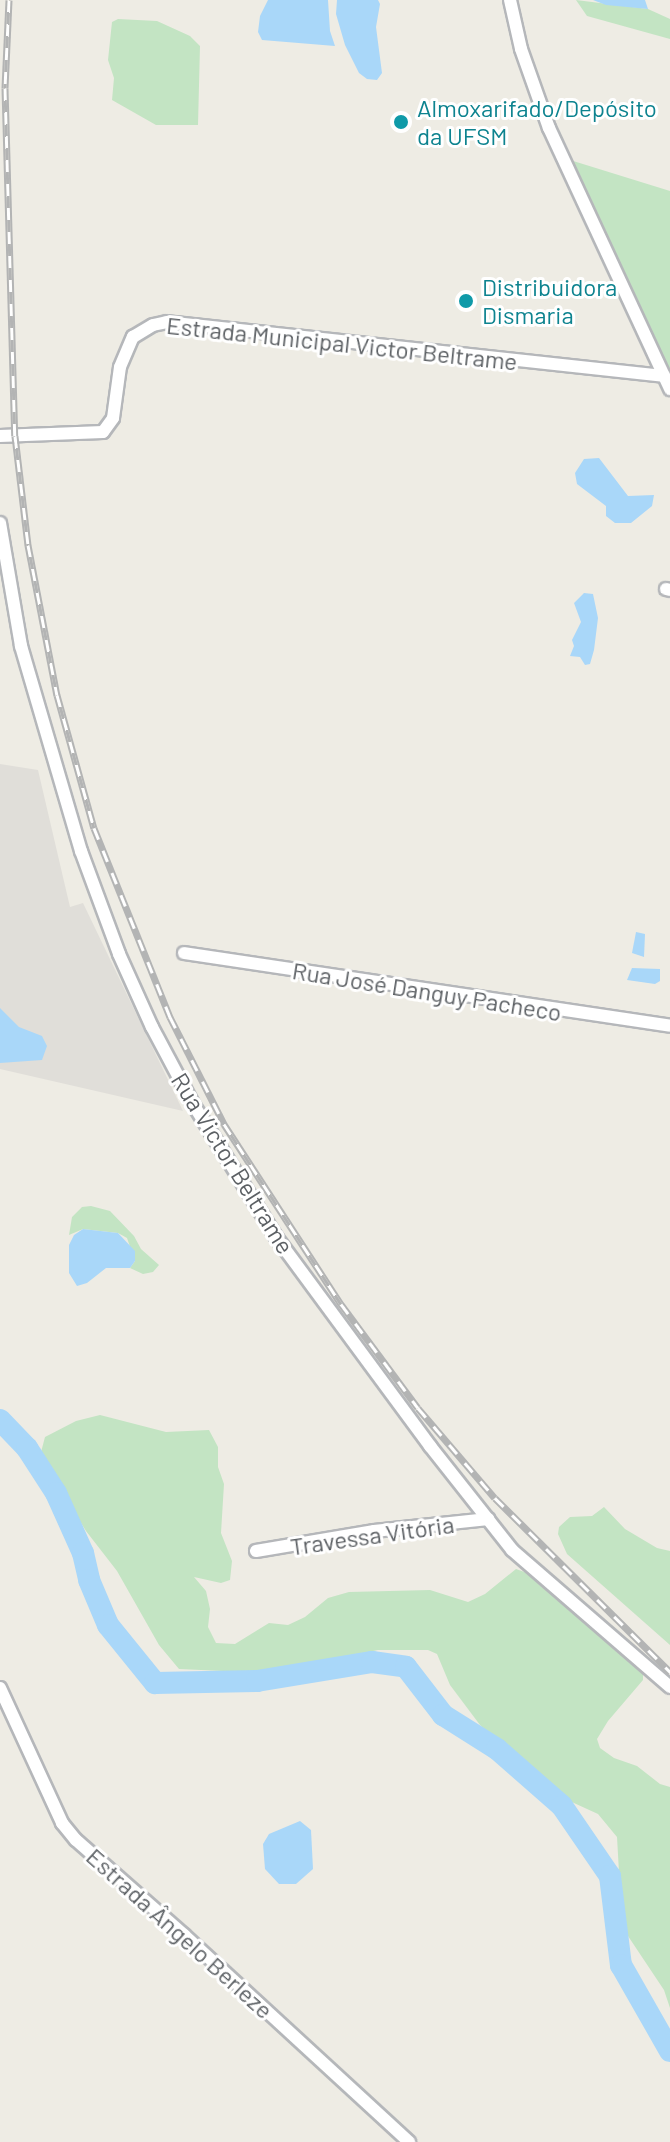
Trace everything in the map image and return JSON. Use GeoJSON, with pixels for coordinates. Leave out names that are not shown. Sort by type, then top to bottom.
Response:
{"type":"FeatureCollection","features":[{"type":"Feature","properties":{"kind":"street"},"geometry":{"type":"LineString","coordinates":[[510,0],[521,49],[549,128],[670,389]]}},
{"type":"Feature","properties":{"kind":"street","name":"Estrada Municipal Victor Beltrame"},"geometry":{"type":"LineString","coordinates":[[2,440],[103,432],[113,418],[120,367],[133,337],[153,325],[167,322],[664,376]]}},
{"type":"Feature","properties":{"kind":"street","name":"Rua Victor Beltrame"},"geometry":{"type":"LineString","coordinates":[[0,523],[21,646],[81,851],[152,1027],[193,1104],[276,1237],[512,1550],[670,1687]]}},
{"type":"Feature","properties":{"kind":"street","name":"Rua José Danguy Pacheco"},"geometry":{"type":"LineString","coordinates":[[184,953],[670,1026]]}},
{"type":"Feature","properties":{"kind":"street","name":"Travessa Vitória"},"geometry":{"type":"LineString","coordinates":[[256,1551],[374,1531],[488,1519]]}},
{"type":"Feature","properties":{"kind":"street","name":"Estrada Ângelo Berleze"},"geometry":{"type":"LineString","coordinates":[[0,1688],[62,1823],[76,1840],[409,2142]]}},
{"type":"Feature","properties":{"kind":"shaded area"},"geometry":{"type":"Polygon","coordinates":[[[0,764],[38,770],[70,907],[83,903],[183,1111],[0,1069],[0,764]]]}},
{"type":"Feature","properties":{"kind":"green space"},"geometry":{"type":"Polygon","coordinates":[[[576,0],[648,9],[670,19],[670,39],[587,16],[576,0]]]}},
{"type":"Feature","properties":{"kind":"green space"},"geometry":{"type":"Polygon","coordinates":[[[118,19],[157,21],[190,36],[200,46],[198,125],[156,125],[112,100],[114,78],[108,60],[112,22],[118,19]]]}},
{"type":"Feature","properties":{"kind":"green space"},"geometry":{"type":"Polygon","coordinates":[[[570,160],[670,191],[670,372],[570,160]]]}},
{"type":"Feature","properties":{"kind":"green space"},"geometry":{"type":"Polygon","coordinates":[[[82,1207],[110,1211],[134,1236],[141,1249],[159,1265],[153,1272],[143,1274],[130,1268],[135,1261],[127,1238],[118,1233],[83,1229],[69,1235],[72,1217],[82,1207]]]}},
{"type":"Feature","properties":{"kind":"green space"},"geometry":{"type":"Polygon","coordinates":[[[100,1415],[166,1432],[209,1430],[218,1447],[218,1467],[224,1484],[221,1533],[232,1561],[230,1580],[221,1583],[194,1577],[206,1591],[210,1609],[208,1627],[216,1643],[235,1644],[269,1623],[288,1625],[305,1617],[328,1598],[349,1592],[430,1590],[468,1602],[485,1594],[516,1569],[530,1574],[643,1670],[643,1680],[597,1739],[600,1748],[614,1758],[637,1766],[660,1784],[670,1787],[670,2008],[664,1990],[628,1936],[621,1908],[617,1837],[598,1814],[563,1798],[480,1725],[450,1685],[437,1654],[428,1650],[378,1650],[265,1673],[179,1669],[159,1645],[117,1571],[86,1531],[40,1456],[45,1437],[76,1421],[100,1415]]]}},
{"type":"Feature","properties":{"kind":"green space"},"geometry":{"type":"Polygon","coordinates":[[[604,1507],[625,1529],[657,1548],[670,1551],[670,1645],[567,1554],[558,1534],[559,1527],[570,1517],[592,1516],[604,1507]]]}},
{"type":"Feature","properties":{"kind":"water"},"geometry":{"type":"Polygon","coordinates":[[[268,0],[328,0],[330,31],[335,46],[262,40],[258,32],[260,16],[268,0]]]}},
{"type":"Feature","properties":{"kind":"water"},"geometry":{"type":"Polygon","coordinates":[[[337,0],[378,0],[380,4],[376,27],[382,73],[377,80],[367,79],[359,73],[345,45],[336,14],[337,0]]]}},
{"type":"Feature","properties":{"kind":"water"},"geometry":{"type":"Polygon","coordinates":[[[593,0],[645,0],[648,9],[606,5],[593,0]]]}},
{"type":"Feature","properties":{"kind":"water"},"geometry":{"type":"Polygon","coordinates":[[[599,458],[628,496],[654,495],[652,506],[631,523],[615,523],[606,516],[606,506],[577,484],[575,473],[584,459],[599,458]]]}},
{"type":"Feature","properties":{"kind":"water"},"geometry":{"type":"Polygon","coordinates":[[[584,593],[593,594],[598,618],[594,650],[590,664],[585,665],[580,657],[570,656],[574,646],[572,640],[581,622],[574,603],[584,593]]]}},
{"type":"Feature","properties":{"kind":"water"},"geometry":{"type":"Polygon","coordinates":[[[636,932],[645,934],[644,957],[632,953],[636,932]]]}},
{"type":"Feature","properties":{"kind":"water"},"geometry":{"type":"Polygon","coordinates":[[[632,968],[660,969],[660,981],[655,984],[627,980],[632,968]]]}},
{"type":"Feature","properties":{"kind":"water"},"geometry":{"type":"Polygon","coordinates":[[[0,1008],[19,1027],[42,1036],[47,1046],[42,1060],[0,1063],[0,1008]]]}},
{"type":"Feature","properties":{"kind":"water"},"geometry":{"type":"Polygon","coordinates":[[[83,1229],[118,1233],[135,1251],[135,1261],[130,1268],[106,1268],[87,1283],[77,1286],[69,1273],[69,1245],[74,1235],[83,1229]]]}},
{"type":"Feature","properties":{"kind":"water"},"geometry":{"type":"Polygon","coordinates":[[[300,1821],[311,1830],[313,1869],[296,1884],[279,1884],[265,1869],[263,1844],[269,1834],[300,1821]]]}},
{"type":"Feature","properties":{"kind":"waterway"},"geometry":{"type":"LineString","coordinates":[[0,1420],[27,1448],[56,1493],[83,1553],[89,1580],[108,1625],[155,1683],[257,1681],[372,1662],[406,1667],[443,1715],[497,1749],[562,1806],[610,1876],[621,1965],[670,2051]]}},
{"type":"Feature","properties":{"kind":"railway"},"geometry":{"type":"LineString","coordinates":[[9,0],[5,88],[15,436],[28,545],[57,695],[94,828],[170,1017],[224,1124],[341,1304],[418,1408],[495,1498],[670,1672]]}},
{"type":"Feature","properties":{"kind":"place","name":"Almoxarifado/Depósito da UFSM"},"geometry":{"type":"Point","coordinates":[401,122]}},
{"type":"Feature","properties":{"kind":"place","name":"Distribuidora Dismaria"},"geometry":{"type":"Point","coordinates":[466,301]}}]}
